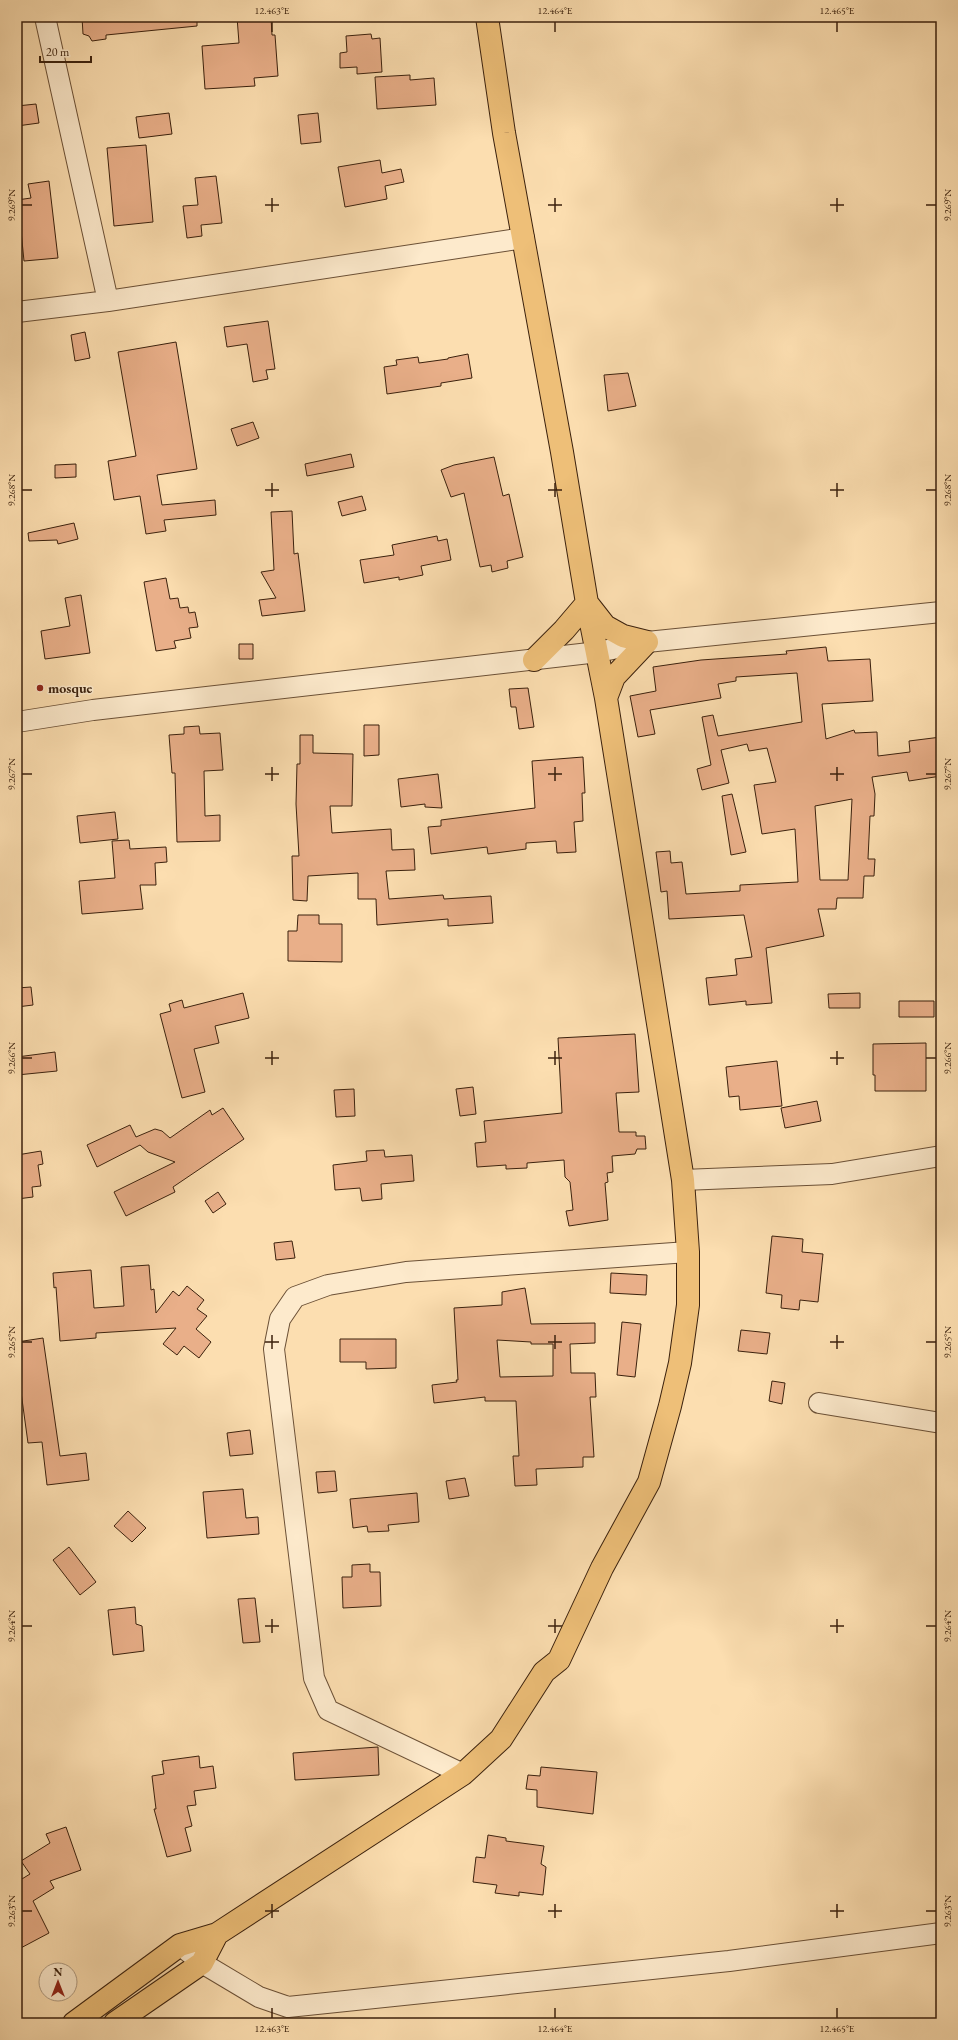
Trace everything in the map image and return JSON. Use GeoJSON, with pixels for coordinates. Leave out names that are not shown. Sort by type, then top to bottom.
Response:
{"type":"FeatureCollection","features":[{"type":"Feature","properties":{"kind":"main road"},"geometry":{"type":"LineString","coordinates":[[74,2023],[180,1945],[217,1934],[463,1774],[501,1740],[544,1672],[559,1660],[602,1568],[649,1482],[680,1363],[688,1305],[688,1252],[683,1180],[606,698],[587,603],[524,238],[504,133],[487,17]]}},
{"type":"Feature","properties":{"kind":"main road"},"geometry":{"type":"LineString","coordinates":[[587,603],[605,626],[623,636],[647,642],[614,677],[606,698]]}},
{"type":"Feature","properties":{"kind":"main road"},"geometry":{"type":"LineString","coordinates":[[534,660],[564,630],[587,603]]}},
{"type":"Feature","properties":{"kind":"main road"},"geometry":{"type":"LineString","coordinates":[[115,2023],[202,1963],[217,1934]]}},
{"type":"Feature","properties":{"kind":"street"},"geometry":{"type":"LineString","coordinates":[[45,17],[108,301]]}},
{"type":"Feature","properties":{"kind":"street"},"geometry":{"type":"LineString","coordinates":[[17,312],[108,301],[524,238]]}},
{"type":"Feature","properties":{"kind":"street"},"geometry":{"type":"LineString","coordinates":[[17,722],[93,710],[598,652],[647,642],[941,612]]}},
{"type":"Feature","properties":{"kind":"street"},"geometry":{"type":"LineString","coordinates":[[683,1180],[832,1174],[941,1156]]}},
{"type":"Feature","properties":{"kind":"street"},"geometry":{"type":"LineString","coordinates":[[463,1774],[328,1710],[314,1678],[274,1349],[280,1319],[295,1297],[328,1284],[406,1272],[688,1252]]}},
{"type":"Feature","properties":{"kind":"street"},"geometry":{"type":"LineString","coordinates":[[819,1403],[941,1423]]}},
{"type":"Feature","properties":{"kind":"street"},"geometry":{"type":"LineString","coordinates":[[180,1945],[202,1963],[258,1997],[288,2007],[729,1961],[941,1933]]}},
{"type":"Feature","properties":{"kind":"building"},"geometry":{"type":"Polygon","coordinates":[[[82,17],[197,17],[197,26],[106,35],[106,39],[92,41],[89,36],[83,34],[82,17]]]}},
{"type":"Feature","properties":{"kind":"building"},"geometry":{"type":"Polygon","coordinates":[[[237,17],[271,17],[272,35],[275,35],[278,76],[254,78],[255,86],[205,89],[202,46],[239,43],[237,17]]]}},
{"type":"Feature","properties":{"kind":"building"},"geometry":{"type":"Polygon","coordinates":[[[371,34],[372,39],[380,38],[382,72],[357,74],[357,67],[340,68],[340,53],[347,52],[346,36],[371,34]]]}},
{"type":"Feature","properties":{"kind":"building"},"geometry":{"type":"Polygon","coordinates":[[[410,75],[410,80],[434,78],[436,105],[377,109],[375,77],[410,75]]]}},
{"type":"Feature","properties":{"kind":"building"},"geometry":{"type":"Polygon","coordinates":[[[36,104],[39,123],[17,126],[17,106],[36,104]]]}},
{"type":"Feature","properties":{"kind":"building"},"geometry":{"type":"Polygon","coordinates":[[[169,113],[172,134],[139,138],[136,117],[169,113]]]}},
{"type":"Feature","properties":{"kind":"building"},"geometry":{"type":"Polygon","coordinates":[[[318,113],[321,142],[301,144],[298,115],[318,113]]]}},
{"type":"Feature","properties":{"kind":"building"},"geometry":{"type":"Polygon","coordinates":[[[146,145],[153,222],[114,226],[107,148],[146,145]]]}},
{"type":"Feature","properties":{"kind":"building"},"geometry":{"type":"Polygon","coordinates":[[[380,160],[382,173],[401,169],[404,182],[385,186],[387,199],[345,207],[338,167],[380,160]]]}},
{"type":"Feature","properties":{"kind":"building"},"geometry":{"type":"Polygon","coordinates":[[[216,176],[222,223],[201,225],[202,236],[187,238],[183,206],[198,205],[195,178],[216,176]]]}},
{"type":"Feature","properties":{"kind":"building"},"geometry":{"type":"Polygon","coordinates":[[[49,181],[58,258],[24,261],[21,231],[17,231],[17,200],[31,198],[28,184],[49,181]]]}},
{"type":"Feature","properties":{"kind":"building"},"geometry":{"type":"Polygon","coordinates":[[[268,321],[275,369],[266,370],[268,379],[253,382],[247,344],[227,347],[224,327],[268,321]]]}},
{"type":"Feature","properties":{"kind":"building"},"geometry":{"type":"Polygon","coordinates":[[[85,332],[90,358],[75,361],[71,335],[85,332]]]}},
{"type":"Feature","properties":{"kind":"building"},"geometry":{"type":"Polygon","coordinates":[[[176,342],[197,469],[157,475],[162,505],[215,500],[216,515],[164,520],[166,531],[146,534],[140,496],[114,500],[108,461],[136,456],[118,352],[176,342]]]}},
{"type":"Feature","properties":{"kind":"building"},"geometry":{"type":"Polygon","coordinates":[[[468,354],[472,378],[441,383],[441,386],[387,394],[384,367],[397,365],[396,360],[418,357],[419,363],[448,359],[468,354]]]}},
{"type":"Feature","properties":{"kind":"building"},"geometry":{"type":"Polygon","coordinates":[[[628,373],[636,406],[608,411],[604,375],[628,373]]]}},
{"type":"Feature","properties":{"kind":"building"},"geometry":{"type":"Polygon","coordinates":[[[253,422],[259,438],[237,446],[231,429],[253,422]]]}},
{"type":"Feature","properties":{"kind":"building"},"geometry":{"type":"Polygon","coordinates":[[[351,454],[354,467],[307,476],[305,464],[351,454]]]}},
{"type":"Feature","properties":{"kind":"building"},"geometry":{"type":"Polygon","coordinates":[[[494,457],[503,496],[509,494],[523,557],[507,561],[508,568],[492,572],[491,565],[480,567],[464,493],[451,497],[441,470],[454,465],[494,457]]]}},
{"type":"Feature","properties":{"kind":"building"},"geometry":{"type":"Polygon","coordinates":[[[76,464],[76,477],[55,478],[55,465],[76,464]]]}},
{"type":"Feature","properties":{"kind":"building"},"geometry":{"type":"Polygon","coordinates":[[[362,496],[366,510],[342,516],[338,502],[362,496]]]}},
{"type":"Feature","properties":{"kind":"building"},"geometry":{"type":"Polygon","coordinates":[[[292,511],[294,554],[298,553],[305,611],[262,616],[259,600],[276,598],[261,572],[274,570],[271,512],[292,511]]]}},
{"type":"Feature","properties":{"kind":"building"},"geometry":{"type":"Polygon","coordinates":[[[74,523],[78,539],[58,544],[57,540],[29,541],[28,533],[74,523]]]}},
{"type":"Feature","properties":{"kind":"building"},"geometry":{"type":"Polygon","coordinates":[[[437,536],[438,541],[447,539],[451,560],[421,566],[423,575],[399,580],[399,577],[364,583],[360,560],[394,555],[392,545],[437,536]]]}},
{"type":"Feature","properties":{"kind":"building"},"geometry":{"type":"Polygon","coordinates":[[[166,578],[170,599],[178,598],[180,608],[188,607],[189,613],[195,612],[198,627],[189,628],[191,638],[174,641],[176,648],[156,651],[144,582],[166,578]]]}},
{"type":"Feature","properties":{"kind":"building"},"geometry":{"type":"Polygon","coordinates":[[[81,595],[90,653],[45,659],[41,631],[70,626],[65,598],[81,595]]]}},
{"type":"Feature","properties":{"kind":"building"},"geometry":{"type":"Polygon","coordinates":[[[239,644],[253,644],[253,659],[239,659],[239,644]]]}},
{"type":"Feature","properties":{"kind":"building"},"geometry":{"type":"Polygon","coordinates":[[[826,647],[828,661],[870,659],[873,701],[822,704],[826,739],[854,730],[855,733],[877,732],[878,756],[910,752],[909,741],[941,737],[941,776],[909,781],[907,772],[872,777],[875,794],[874,816],[870,816],[868,859],[875,859],[874,876],[864,876],[863,898],[837,898],[836,909],[818,909],[824,936],[766,948],[772,1003],[746,1005],[746,1001],[709,1005],[706,978],[737,975],[735,959],[752,957],[744,915],[669,919],[667,891],[661,892],[656,852],[670,851],[671,863],[682,862],[686,894],[740,891],[740,885],[798,882],[795,829],[762,834],[754,785],[776,782],[767,748],[749,751],[747,744],[721,750],[729,783],[702,790],[697,769],[711,765],[702,717],[713,715],[718,736],[802,722],[797,673],[736,677],[736,681],[718,684],[721,698],[650,710],[655,734],[638,737],[630,696],[656,691],[653,667],[701,660],[787,654],[786,651],[826,647]],[[852,799],[815,806],[820,880],[848,880],[852,799]]]}},
{"type":"Feature","properties":{"kind":"building"},"geometry":{"type":"Polygon","coordinates":[[[528,688],[534,727],[519,729],[516,707],[511,707],[509,689],[528,688]]]}},
{"type":"Feature","properties":{"kind":"building"},"geometry":{"type":"Polygon","coordinates":[[[364,725],[379,725],[379,755],[364,756],[364,725]]]}},
{"type":"Feature","properties":{"kind":"building"},"geometry":{"type":"Polygon","coordinates":[[[199,726],[200,734],[220,733],[223,770],[204,771],[205,816],[220,815],[220,841],[177,842],[175,773],[172,773],[169,735],[184,734],[184,727],[199,726]]]}},
{"type":"Feature","properties":{"kind":"building"},"geometry":{"type":"Polygon","coordinates":[[[300,735],[313,735],[313,753],[353,754],[352,806],[330,806],[332,833],[391,829],[392,850],[414,849],[415,870],[386,871],[389,899],[443,895],[444,899],[491,896],[493,923],[448,926],[448,919],[377,925],[376,899],[358,899],[358,873],[308,876],[307,901],[293,900],[292,856],[299,856],[296,804],[297,764],[300,764],[300,735]]]}},
{"type":"Feature","properties":{"kind":"building"},"geometry":{"type":"Polygon","coordinates":[[[583,757],[585,793],[582,793],[583,821],[574,822],[576,852],[557,853],[556,841],[526,843],[526,849],[488,854],[487,847],[431,854],[428,827],[441,826],[441,820],[535,808],[532,761],[583,757]]]}},
{"type":"Feature","properties":{"kind":"building"},"geometry":{"type":"Polygon","coordinates":[[[438,774],[442,808],[425,807],[425,804],[401,807],[398,779],[438,774]]]}},
{"type":"Feature","properties":{"kind":"building"},"geometry":{"type":"Polygon","coordinates":[[[732,794],[746,852],[731,855],[722,796],[732,794]]]}},
{"type":"Feature","properties":{"kind":"building"},"geometry":{"type":"Polygon","coordinates":[[[115,812],[118,839],[80,843],[77,816],[115,812]]]}},
{"type":"Feature","properties":{"kind":"building"},"geometry":{"type":"Polygon","coordinates":[[[129,840],[130,849],[166,847],[167,862],[155,863],[156,885],[140,885],[143,909],[82,914],[79,881],[115,878],[112,841],[129,840]]]}},
{"type":"Feature","properties":{"kind":"building"},"geometry":{"type":"Polygon","coordinates":[[[298,915],[319,915],[319,924],[342,924],[342,962],[288,961],[288,931],[297,931],[298,915]]]}},
{"type":"Feature","properties":{"kind":"building"},"geometry":{"type":"Polygon","coordinates":[[[31,987],[33,1005],[17,1007],[17,988],[31,987]]]}},
{"type":"Feature","properties":{"kind":"building"},"geometry":{"type":"Polygon","coordinates":[[[243,993],[249,1018],[215,1026],[219,1043],[194,1049],[205,1092],[182,1098],[160,1014],[171,1011],[169,1004],[182,1000],[184,1008],[243,993]]]}},
{"type":"Feature","properties":{"kind":"building"},"geometry":{"type":"Polygon","coordinates":[[[860,993],[860,1008],[829,1008],[828,994],[860,993]]]}},
{"type":"Feature","properties":{"kind":"building"},"geometry":{"type":"Polygon","coordinates":[[[899,1001],[934,1001],[934,1017],[899,1017],[899,1001]]]}},
{"type":"Feature","properties":{"kind":"building"},"geometry":{"type":"Polygon","coordinates":[[[635,1034],[639,1092],[616,1093],[619,1132],[636,1132],[636,1136],[645,1136],[646,1149],[637,1149],[635,1154],[612,1156],[613,1172],[607,1173],[608,1182],[605,1183],[608,1220],[569,1226],[566,1211],[573,1210],[570,1182],[565,1177],[564,1160],[527,1163],[527,1168],[506,1169],[506,1165],[477,1167],[475,1143],[486,1142],[484,1121],[562,1113],[558,1038],[635,1034]]]}},
{"type":"Feature","properties":{"kind":"building"},"geometry":{"type":"Polygon","coordinates":[[[926,1043],[926,1091],[875,1091],[875,1075],[873,1075],[873,1044],[926,1043]]]}},
{"type":"Feature","properties":{"kind":"building"},"geometry":{"type":"Polygon","coordinates":[[[55,1052],[57,1071],[17,1075],[17,1057],[55,1052]]]}},
{"type":"Feature","properties":{"kind":"building"},"geometry":{"type":"Polygon","coordinates":[[[777,1061],[782,1106],[740,1110],[739,1096],[729,1097],[726,1067],[777,1061]]]}},
{"type":"Feature","properties":{"kind":"building"},"geometry":{"type":"Polygon","coordinates":[[[473,1087],[476,1114],[460,1116],[456,1089],[473,1087]]]}},
{"type":"Feature","properties":{"kind":"building"},"geometry":{"type":"Polygon","coordinates":[[[354,1089],[355,1116],[336,1117],[334,1090],[354,1089]]]}},
{"type":"Feature","properties":{"kind":"building"},"geometry":{"type":"Polygon","coordinates":[[[817,1101],[821,1121],[785,1128],[781,1108],[817,1101]]]}},
{"type":"Feature","properties":{"kind":"building"},"geometry":{"type":"Polygon","coordinates":[[[223,1108],[244,1139],[173,1187],[175,1192],[126,1216],[114,1192],[175,1162],[148,1152],[140,1145],[97,1167],[87,1145],[130,1125],[136,1137],[155,1129],[162,1131],[170,1138],[210,1110],[212,1115],[223,1108]]]}},
{"type":"Feature","properties":{"kind":"building"},"geometry":{"type":"Polygon","coordinates":[[[384,1150],[385,1157],[412,1155],[414,1181],[381,1184],[382,1199],[362,1201],[360,1188],[335,1190],[333,1165],[367,1161],[366,1151],[384,1150]]]}},
{"type":"Feature","properties":{"kind":"building"},"geometry":{"type":"Polygon","coordinates":[[[41,1151],[43,1164],[38,1165],[41,1186],[32,1187],[33,1197],[17,1199],[17,1155],[41,1151]]]}},
{"type":"Feature","properties":{"kind":"building"},"geometry":{"type":"Polygon","coordinates":[[[218,1192],[226,1204],[213,1213],[205,1201],[218,1192]]]}},
{"type":"Feature","properties":{"kind":"building"},"geometry":{"type":"Polygon","coordinates":[[[772,1236],[803,1239],[802,1252],[823,1254],[818,1302],[800,1300],[799,1310],[781,1308],[782,1295],[766,1293],[772,1236]]]}},
{"type":"Feature","properties":{"kind":"building"},"geometry":{"type":"Polygon","coordinates":[[[292,1241],[295,1258],[276,1260],[274,1243],[292,1241]]]}},
{"type":"Feature","properties":{"kind":"building"},"geometry":{"type":"Polygon","coordinates":[[[149,1265],[151,1290],[154,1289],[156,1313],[173,1291],[179,1296],[187,1286],[204,1300],[197,1309],[207,1316],[196,1329],[211,1342],[199,1358],[184,1346],[177,1355],[163,1344],[176,1328],[96,1333],[96,1338],[60,1341],[56,1287],[54,1288],[53,1273],[91,1270],[94,1308],[124,1306],[121,1267],[149,1265]]]}},
{"type":"Feature","properties":{"kind":"building"},"geometry":{"type":"Polygon","coordinates":[[[611,1273],[647,1275],[646,1295],[610,1293],[611,1273]]]}},
{"type":"Feature","properties":{"kind":"building"},"geometry":{"type":"Polygon","coordinates":[[[525,1288],[531,1324],[595,1323],[595,1343],[570,1344],[571,1373],[595,1373],[596,1397],[590,1397],[594,1457],[583,1457],[583,1467],[536,1469],[537,1485],[515,1486],[513,1456],[519,1456],[516,1401],[485,1401],[485,1397],[434,1403],[432,1385],[457,1382],[456,1380],[458,1380],[454,1308],[502,1305],[502,1292],[525,1288]],[[497,1340],[500,1377],[553,1376],[553,1344],[531,1344],[531,1342],[497,1340]]]}},
{"type":"Feature","properties":{"kind":"building"},"geometry":{"type":"Polygon","coordinates":[[[622,1322],[641,1324],[635,1377],[617,1375],[622,1322]]]}},
{"type":"Feature","properties":{"kind":"building"},"geometry":{"type":"Polygon","coordinates":[[[741,1330],[770,1333],[767,1354],[738,1351],[741,1330]]]}},
{"type":"Feature","properties":{"kind":"building"},"geometry":{"type":"Polygon","coordinates":[[[43,1338],[60,1456],[86,1453],[89,1480],[47,1485],[42,1442],[28,1443],[17,1363],[17,1342],[43,1338]]]}},
{"type":"Feature","properties":{"kind":"building"},"geometry":{"type":"Polygon","coordinates":[[[340,1339],[396,1339],[396,1368],[366,1369],[366,1362],[340,1362],[340,1339]]]}},
{"type":"Feature","properties":{"kind":"building"},"geometry":{"type":"Polygon","coordinates":[[[772,1381],[785,1383],[782,1404],[769,1401],[772,1381]]]}},
{"type":"Feature","properties":{"kind":"building"},"geometry":{"type":"Polygon","coordinates":[[[250,1430],[253,1454],[230,1456],[227,1433],[250,1430]]]}},
{"type":"Feature","properties":{"kind":"building"},"geometry":{"type":"Polygon","coordinates":[[[335,1471],[337,1491],[318,1493],[316,1472],[335,1471]]]}},
{"type":"Feature","properties":{"kind":"building"},"geometry":{"type":"Polygon","coordinates":[[[465,1478],[469,1496],[449,1499],[446,1481],[465,1478]]]}},
{"type":"Feature","properties":{"kind":"building"},"geometry":{"type":"Polygon","coordinates":[[[243,1489],[246,1518],[258,1517],[259,1534],[207,1538],[203,1492],[243,1489]]]}},
{"type":"Feature","properties":{"kind":"building"},"geometry":{"type":"Polygon","coordinates":[[[417,1493],[419,1522],[388,1525],[389,1531],[368,1532],[367,1526],[353,1528],[350,1499],[417,1493]]]}},
{"type":"Feature","properties":{"kind":"building"},"geometry":{"type":"Polygon","coordinates":[[[128,1511],[146,1528],[132,1542],[114,1526],[128,1511]]]}},
{"type":"Feature","properties":{"kind":"building"},"geometry":{"type":"Polygon","coordinates":[[[69,1547],[96,1582],[80,1595],[53,1560],[69,1547]]]}},
{"type":"Feature","properties":{"kind":"building"},"geometry":{"type":"Polygon","coordinates":[[[370,1564],[370,1572],[380,1572],[381,1606],[343,1608],[342,1577],[352,1577],[352,1565],[370,1564]]]}},
{"type":"Feature","properties":{"kind":"building"},"geometry":{"type":"Polygon","coordinates":[[[255,1598],[260,1642],[243,1643],[238,1599],[255,1598]]]}},
{"type":"Feature","properties":{"kind":"building"},"geometry":{"type":"Polygon","coordinates":[[[135,1607],[136,1624],[142,1626],[144,1651],[113,1655],[108,1610],[135,1607]]]}},
{"type":"Feature","properties":{"kind":"building"},"geometry":{"type":"Polygon","coordinates":[[[378,1747],[379,1775],[295,1780],[293,1753],[378,1747]]]}},
{"type":"Feature","properties":{"kind":"building"},"geometry":{"type":"Polygon","coordinates":[[[199,1756],[200,1768],[213,1766],[216,1788],[194,1791],[196,1805],[187,1806],[192,1826],[185,1828],[191,1851],[167,1857],[154,1809],[156,1809],[152,1776],[164,1774],[162,1761],[199,1756]]]}},
{"type":"Feature","properties":{"kind":"building"},"geometry":{"type":"Polygon","coordinates":[[[541,1767],[597,1772],[593,1814],[537,1807],[537,1790],[526,1789],[528,1775],[540,1776],[541,1767]]]}},
{"type":"Feature","properties":{"kind":"building"},"geometry":{"type":"Polygon","coordinates":[[[66,1827],[81,1870],[50,1881],[54,1888],[33,1901],[49,1933],[17,1950],[17,1882],[30,1874],[21,1861],[50,1843],[46,1834],[66,1827]]]}},
{"type":"Feature","properties":{"kind":"building"},"geometry":{"type":"Polygon","coordinates":[[[488,1835],[506,1838],[506,1841],[544,1846],[541,1864],[546,1867],[543,1895],[519,1892],[519,1896],[495,1893],[497,1885],[473,1882],[476,1857],[485,1858],[488,1835]]]}},
{"type":"Feature","properties":{"kind":"place","name":"mosque"},"geometry":{"type":"Point","coordinates":[40,688]}}]}
